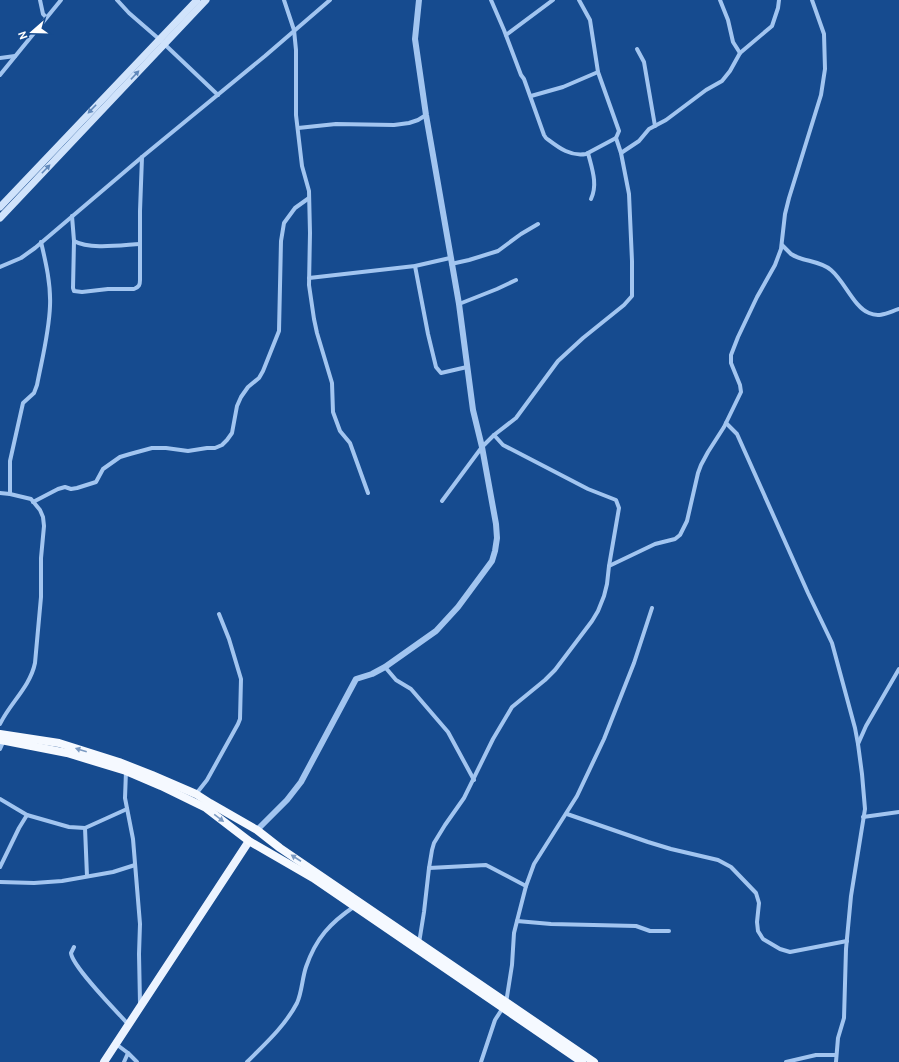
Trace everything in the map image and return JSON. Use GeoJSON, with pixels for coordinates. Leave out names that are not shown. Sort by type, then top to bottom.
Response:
{"type":"FeatureCollection","features":[{"type":"Feature","properties":{"kind":"highway"},"geometry":{"type":"LineString","coordinates":[[3,737],[59,744],[119,762],[196,794],[249,841],[315,875]]}},
{"type":"Feature","properties":{"kind":"highway"},"geometry":{"type":"LineString","coordinates":[[3,737],[126,771],[245,823],[271,840],[315,875],[419,943],[504,1006]]}},
{"type":"Feature","properties":{"kind":"highway"},"geometry":{"type":"LineString","coordinates":[[238,832],[245,823]]}},
{"type":"Feature","properties":{"kind":"highway"},"geometry":{"type":"LineString","coordinates":[[264,849],[271,840]]}},
{"type":"Feature","properties":{"kind":"highway"},"geometry":{"type":"LineString","coordinates":[[357,903],[504,1006],[594,1062]]}},
{"type":"Feature","properties":{"kind":"highway"},"geometry":{"type":"LineString","coordinates":[[542,1031],[582,1062]]}},
{"type":"Feature","properties":{"kind":"main road"},"geometry":{"type":"LineString","coordinates":[[162,42],[197,0]]}},
{"type":"Feature","properties":{"kind":"main road"},"geometry":{"type":"LineString","coordinates":[[0,207],[32,177],[162,42],[206,0]]}},
{"type":"Feature","properties":{"kind":"main road"},"geometry":{"type":"LineString","coordinates":[[0,218],[32,177]]}},
{"type":"Feature","properties":{"kind":"main road"},"geometry":{"type":"LineString","coordinates":[[104,1062],[249,841]]}},
{"type":"Feature","properties":{"kind":"street"},"geometry":{"type":"LineString","coordinates":[[40,0],[43,14],[46,17]]}},
{"type":"Feature","properties":{"kind":"street"},"geometry":{"type":"LineString","coordinates":[[0,75],[61,0]]}},
{"type":"Feature","properties":{"kind":"street"},"geometry":{"type":"LineString","coordinates":[[117,0],[129,13],[218,95]]}},
{"type":"Feature","properties":{"kind":"street"},"geometry":{"type":"LineString","coordinates":[[284,0],[294,30],[298,128],[302,166],[309,191],[309,278],[317,333],[326,358],[332,383],[333,412],[340,431],[350,443],[368,493]]}},
{"type":"Feature","properties":{"kind":"street"},"geometry":{"type":"LineString","coordinates":[[0,267],[21,258],[41,242],[330,0]]}},
{"type":"Feature","properties":{"kind":"street"},"geometry":{"type":"LineString","coordinates":[[257,830],[287,800],[301,782],[356,679],[372,674],[385,667],[436,631],[458,607],[492,561],[495,551],[497,538],[496,524],[482,447],[473,410],[459,304],[426,116],[415,39],[419,0]]}},
{"type":"Feature","properties":{"kind":"street"},"geometry":{"type":"LineString","coordinates":[[491,0],[546,138],[569,153],[581,155],[588,154],[616,138],[619,131],[598,72],[590,20],[579,0]]}},
{"type":"Feature","properties":{"kind":"street"},"geometry":{"type":"LineString","coordinates":[[506,35],[553,0]]}},
{"type":"Feature","properties":{"kind":"street"},"geometry":{"type":"LineString","coordinates":[[720,0],[728,20],[733,42],[740,53]]}},
{"type":"Feature","properties":{"kind":"street"},"geometry":{"type":"LineString","coordinates":[[621,153],[639,141],[648,130],[666,120],[706,90],[722,81],[730,71],[740,53],[772,26],[779,0]]}},
{"type":"Feature","properties":{"kind":"street"},"geometry":{"type":"LineString","coordinates":[[609,566],[655,544],[675,539],[680,535],[687,521],[701,465],[726,423],[738,399],[741,390],[731,363],[732,351],[757,297],[775,266],[782,245],[785,214],[821,95],[825,69],[824,34],[812,0]]}},
{"type":"Feature","properties":{"kind":"street"},"geometry":{"type":"LineString","coordinates":[[637,49],[644,62],[655,126]]}},
{"type":"Feature","properties":{"kind":"street"},"geometry":{"type":"LineString","coordinates":[[0,58],[15,56]]}},
{"type":"Feature","properties":{"kind":"street"},"geometry":{"type":"LineString","coordinates":[[530,96],[562,87],[598,72]]}},
{"type":"Feature","properties":{"kind":"street"},"geometry":{"type":"LineString","coordinates":[[298,128],[336,124],[394,125],[409,123],[426,116]]}},
{"type":"Feature","properties":{"kind":"street"},"geometry":{"type":"LineString","coordinates":[[442,501],[482,447],[494,435],[516,418],[558,361],[583,338],[624,305],[632,296],[629,194],[621,153],[616,138]]}},
{"type":"Feature","properties":{"kind":"street"},"geometry":{"type":"LineString","coordinates":[[588,154],[595,183],[594,192],[591,199]]}},
{"type":"Feature","properties":{"kind":"street"},"geometry":{"type":"LineString","coordinates":[[72,216],[74,241],[74,291],[134,289],[138,287],[140,285],[142,157]]}},
{"type":"Feature","properties":{"kind":"street"},"geometry":{"type":"LineString","coordinates":[[33,502],[58,489],[65,487],[77,488],[96,482],[103,469],[120,457],[152,448],[166,448],[188,452],[215,448],[222,445],[227,440],[232,433],[237,406],[241,397],[248,387],[259,378],[279,331],[281,241],[284,223],[295,208],[309,198]]}},
{"type":"Feature","properties":{"kind":"street"},"geometry":{"type":"LineString","coordinates":[[309,278],[469,260],[498,250],[538,224]]}},
{"type":"Feature","properties":{"kind":"street"},"geometry":{"type":"LineString","coordinates":[[74,241],[87,245],[109,246],[140,244]]}},
{"type":"Feature","properties":{"kind":"street"},"geometry":{"type":"LineString","coordinates":[[10,494],[10,461],[22,403],[34,393],[37,385],[47,335],[50,289],[41,242]]}},
{"type":"Feature","properties":{"kind":"street"},"geometry":{"type":"LineString","coordinates":[[782,245],[791,254],[820,263],[830,269],[841,281],[856,303],[869,313],[881,316],[899,309]]}},
{"type":"Feature","properties":{"kind":"street"},"geometry":{"type":"LineString","coordinates":[[416,266],[428,334],[436,367],[442,373],[467,367]]}},
{"type":"Feature","properties":{"kind":"street"},"geometry":{"type":"LineString","coordinates":[[459,304],[516,280]]}},
{"type":"Feature","properties":{"kind":"street"},"geometry":{"type":"LineString","coordinates":[[726,423],[737,434],[832,643],[858,744],[865,809],[851,896],[845,971],[844,1018],[838,1038],[836,1062]]}},
{"type":"Feature","properties":{"kind":"street"},"geometry":{"type":"LineString","coordinates":[[419,943],[429,868],[434,843],[464,798],[493,739],[512,707],[556,670],[598,611],[607,584],[619,508],[616,500],[588,489],[503,445],[494,435]]}},
{"type":"Feature","properties":{"kind":"street"},"geometry":{"type":"LineString","coordinates":[[0,493],[30,499],[40,510],[44,526],[41,558],[41,597],[33,673],[0,724]]}},
{"type":"Feature","properties":{"kind":"street"},"geometry":{"type":"LineString","coordinates":[[481,1062],[495,1020],[504,1006],[512,965],[514,933],[526,886],[534,864],[567,814],[584,784],[624,690],[652,608]]}},
{"type":"Feature","properties":{"kind":"street"},"geometry":{"type":"LineString","coordinates":[[196,794],[207,780],[240,719],[241,679],[229,639],[219,614]]}},
{"type":"Feature","properties":{"kind":"street"},"geometry":{"type":"LineString","coordinates":[[385,667],[396,680],[411,689],[448,732],[474,780]]}},
{"type":"Feature","properties":{"kind":"street"},"geometry":{"type":"LineString","coordinates":[[858,744],[866,726],[899,669]]}},
{"type":"Feature","properties":{"kind":"street"},"geometry":{"type":"LineString","coordinates":[[0,749],[3,737]]}},
{"type":"Feature","properties":{"kind":"street"},"geometry":{"type":"LineString","coordinates":[[126,771],[125,789],[133,839],[140,924],[139,954],[141,1007]]}},
{"type":"Feature","properties":{"kind":"street"},"geometry":{"type":"LineString","coordinates":[[0,799],[27,816],[69,828],[86,828],[127,809]]}},
{"type":"Feature","properties":{"kind":"street"},"geometry":{"type":"LineString","coordinates":[[863,816],[899,812]]}},
{"type":"Feature","properties":{"kind":"street"},"geometry":{"type":"LineString","coordinates":[[567,814],[648,842],[718,860],[731,867],[756,893],[759,903],[756,922],[758,931],[763,939],[780,949],[790,952],[847,941]]}},
{"type":"Feature","properties":{"kind":"street"},"geometry":{"type":"LineString","coordinates":[[0,867],[19,828],[27,816]]}},
{"type":"Feature","properties":{"kind":"street"},"geometry":{"type":"LineString","coordinates":[[86,828],[87,876]]}},
{"type":"Feature","properties":{"kind":"street"},"geometry":{"type":"LineString","coordinates":[[429,868],[486,865],[526,886]]}},
{"type":"Feature","properties":{"kind":"street"},"geometry":{"type":"LineString","coordinates":[[0,882],[34,883],[62,881],[113,872],[135,866]]}},
{"type":"Feature","properties":{"kind":"street"},"geometry":{"type":"LineString","coordinates":[[247,1062],[272,1037],[290,1015],[300,995],[306,967],[320,937],[345,912],[357,903]]}},
{"type":"Feature","properties":{"kind":"street"},"geometry":{"type":"LineString","coordinates":[[517,921],[551,924],[636,926],[654,931],[669,931]]}},
{"type":"Feature","properties":{"kind":"street"},"geometry":{"type":"LineString","coordinates":[[74,946],[70,952],[73,960],[129,1025]]}},
{"type":"Feature","properties":{"kind":"street"},"geometry":{"type":"LineString","coordinates":[[116,1044],[128,1053],[136,1062]]}},
{"type":"Feature","properties":{"kind":"street"},"geometry":{"type":"LineString","coordinates":[[124,1062],[128,1053]]}},
{"type":"Feature","properties":{"kind":"street"},"geometry":{"type":"LineString","coordinates":[[786,1062],[816,1055],[836,1055]]}}]}
